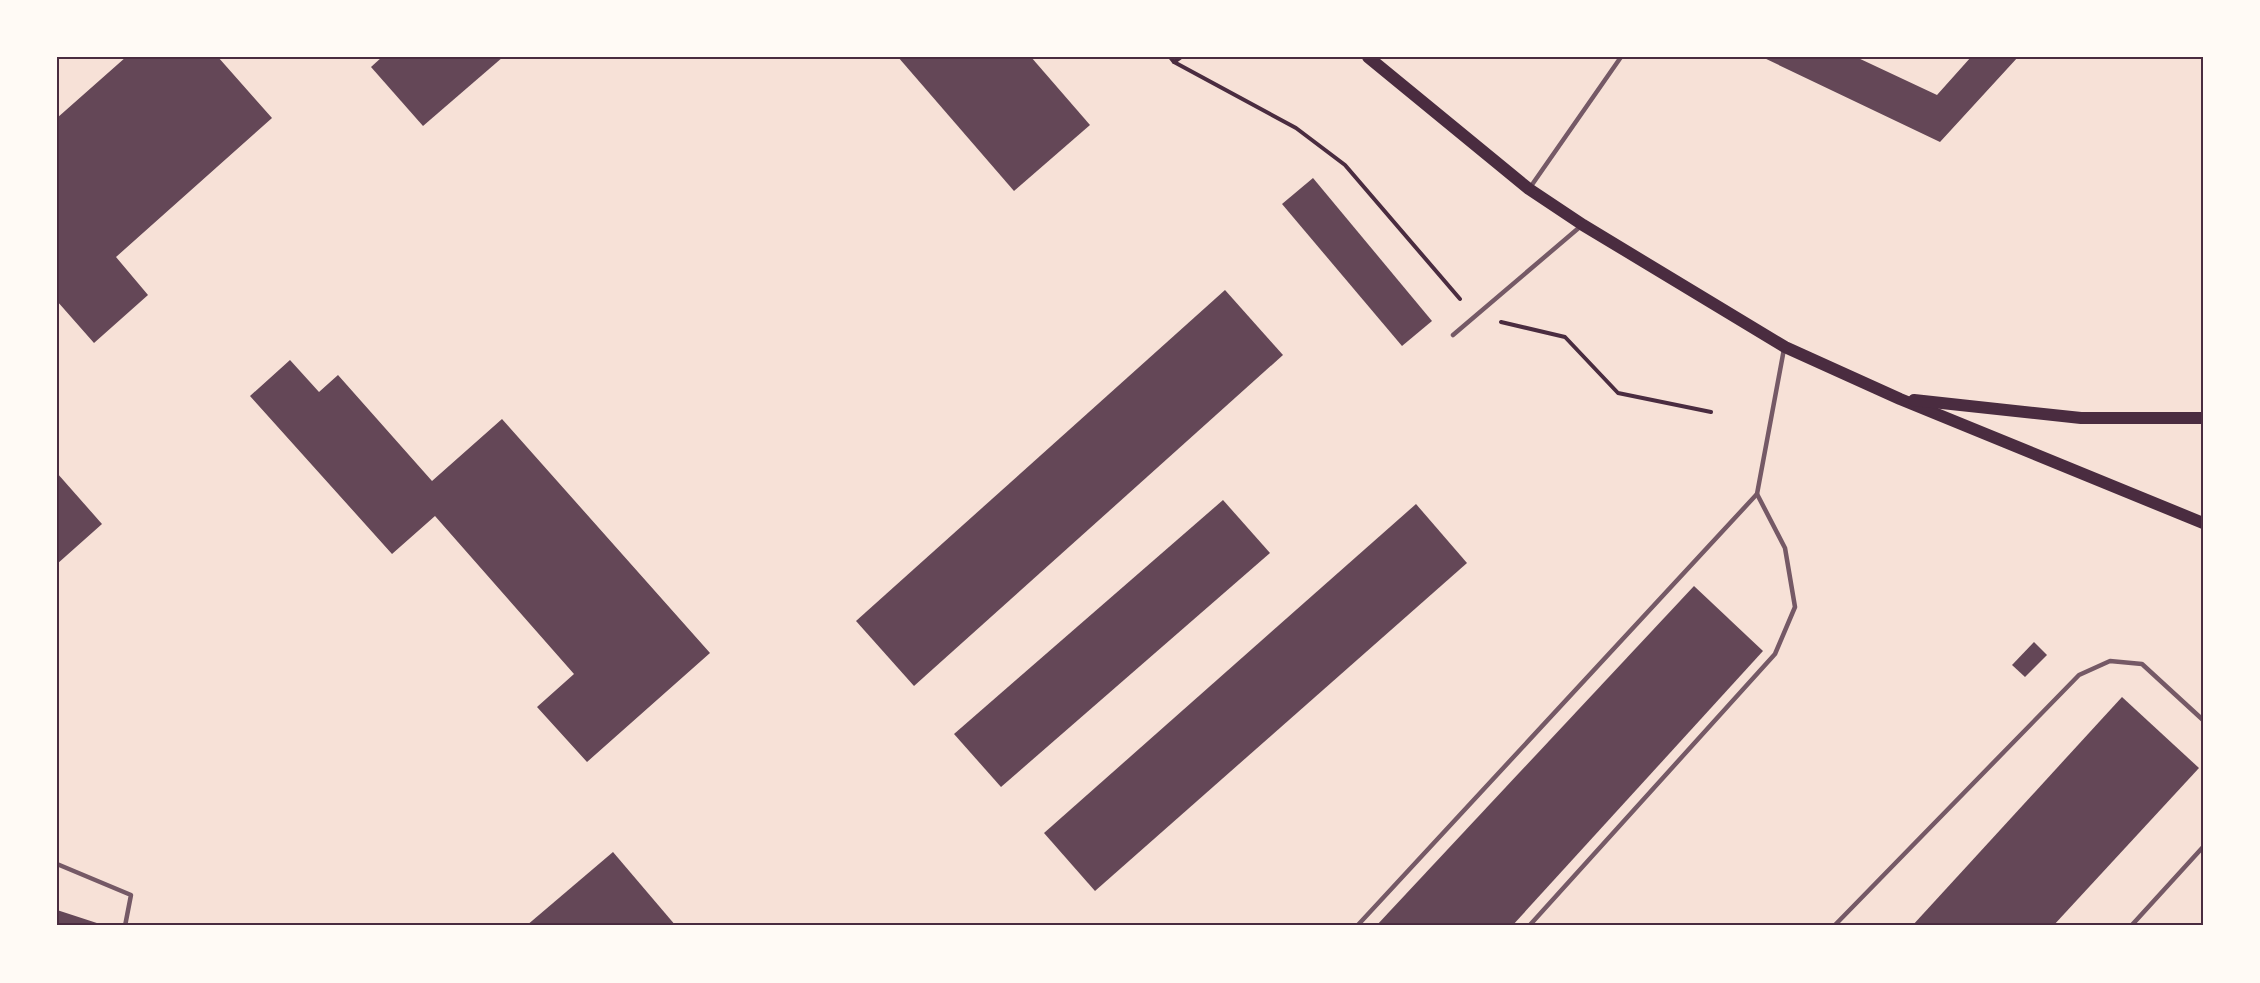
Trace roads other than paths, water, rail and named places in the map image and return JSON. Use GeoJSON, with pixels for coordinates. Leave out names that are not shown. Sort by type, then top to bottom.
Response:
{"type":"FeatureCollection","features":[{"type":"Feature","properties":{"kind":"main road"},"geometry":{"type":"LineString","coordinates":[[1368,57],[1530,189],[1583,225],[1785,346],[1900,399],[2203,523]]}},
{"type":"Feature","properties":{"kind":"main road"},"geometry":{"type":"LineString","coordinates":[[1900,399],[2081,418],[2203,418]]}},
{"type":"Feature","properties":{"kind":"lane"},"geometry":{"type":"LineString","coordinates":[[1530,189],[1621,57]]}},
{"type":"Feature","properties":{"kind":"lane"},"geometry":{"type":"LineString","coordinates":[[1453,335],[1583,225]]}},
{"type":"Feature","properties":{"kind":"lane"},"geometry":{"type":"LineString","coordinates":[[1357,926],[1757,494],[1785,346]]}},
{"type":"Feature","properties":{"kind":"lane"},"geometry":{"type":"LineString","coordinates":[[1529,926],[1775,654],[1795,607],[1785,548],[1757,494]]}},
{"type":"Feature","properties":{"kind":"lane"},"geometry":{"type":"LineString","coordinates":[[1834,926],[2079,675],[2110,661],[2142,664],[2203,720]]}},
{"type":"Feature","properties":{"kind":"lane"},"geometry":{"type":"LineString","coordinates":[[2131,926],[2203,847]]}},
{"type":"Feature","properties":{"kind":"lane"},"geometry":{"type":"LineString","coordinates":[[57,864],[130,895],[125,926]]}}]}
